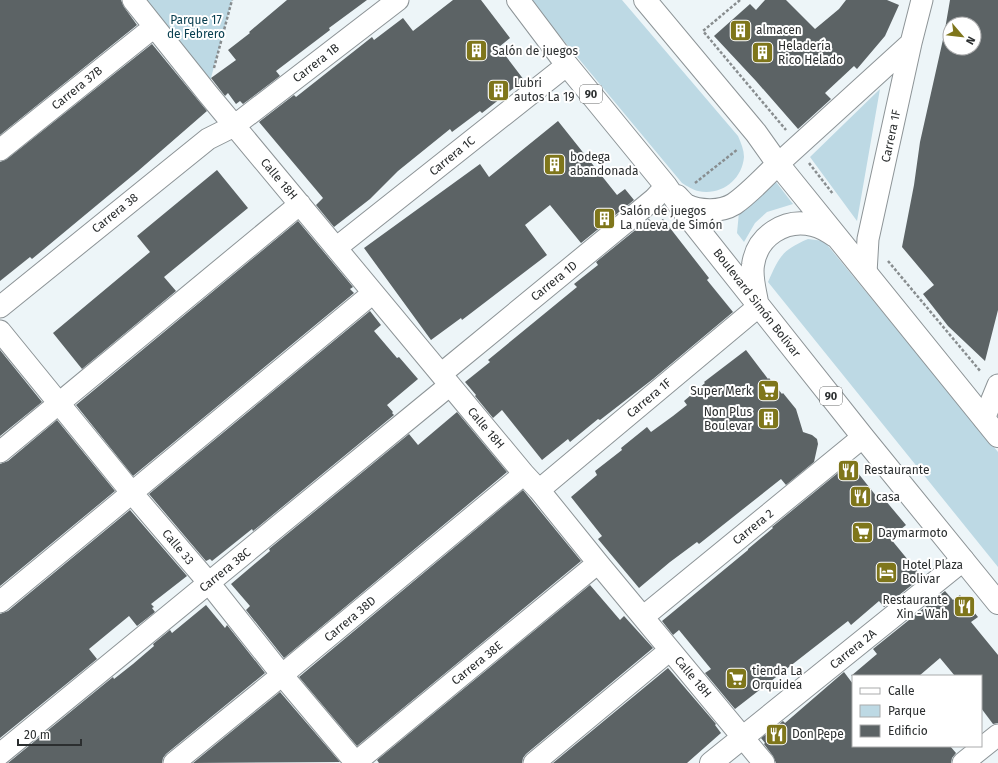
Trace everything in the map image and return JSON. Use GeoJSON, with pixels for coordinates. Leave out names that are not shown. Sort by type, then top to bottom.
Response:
{"type":"FeatureCollection","features":[{"type":"Feature","properties":{"kind":"main road","name":"Boulevard Simón Bolívar"},"geometry":{"type":"LineString","coordinates":[[518,0],[567,65],[666,186],[682,209],[998,603]]}},
{"type":"Feature","properties":{"kind":"main road"},"geometry":{"type":"LineString","coordinates":[[645,0],[756,134],[778,164],[991,427]]}},
{"type":"Feature","properties":{"kind":"main road"},"geometry":{"type":"LineString","coordinates":[[666,186],[686,205],[706,210],[720,209],[733,204],[778,164]]}},
{"type":"Feature","properties":{"kind":"main road"},"geometry":{"type":"LineString","coordinates":[[758,304],[752,277],[752,265],[755,254],[769,235],[784,226],[802,223],[819,228],[839,238]]}},
{"type":"Feature","properties":{"kind":"main road","name":"Carrera 2A"},"geometry":{"type":"LineString","coordinates":[[712,763],[742,737],[963,560]]}},
{"type":"Feature","properties":{"kind":"street","name":"Calle 18H"},"geometry":{"type":"LineString","coordinates":[[133,0],[234,126],[445,380],[539,490],[764,763]]}},
{"type":"Feature","properties":{"kind":"street","name":"Carrera 1B"},"geometry":{"type":"LineString","coordinates":[[234,126],[398,0]]}},
{"type":"Feature","properties":{"kind":"street","name":"Carrera 1F"},"geometry":{"type":"LineString","coordinates":[[866,273],[868,239],[911,43],[922,0]]}},
{"type":"Feature","properties":{"kind":"street","name":"Carrera 37B"},"geometry":{"type":"LineString","coordinates":[[0,150],[154,27]]}},
{"type":"Feature","properties":{"kind":"street"},"geometry":{"type":"LineString","coordinates":[[778,164],[911,43]]}},
{"type":"Feature","properties":{"kind":"street","name":"Carrera 1C"},"geometry":{"type":"LineString","coordinates":[[336,248],[567,65]]}},
{"type":"Feature","properties":{"kind":"street","name":"Carrera 38"},"geometry":{"type":"LineString","coordinates":[[0,307],[208,139],[234,126]]}},
{"type":"Feature","properties":{"kind":"street","name":"Carrera 1D"},"geometry":{"type":"LineString","coordinates":[[445,380],[654,199],[666,186]]}},
{"type":"Feature","properties":{"kind":"street"},"geometry":{"type":"LineString","coordinates":[[0,452],[300,204]]}},
{"type":"Feature","properties":{"kind":"street"},"geometry":{"type":"LineString","coordinates":[[0,602],[373,293]]}},
{"type":"Feature","properties":{"kind":"street","name":"Carrera 1F"},"geometry":{"type":"LineString","coordinates":[[539,490],[758,304]]}},
{"type":"Feature","properties":{"kind":"street","name":"Calle 33"},"geometry":{"type":"LineString","coordinates":[[0,331],[209,583],[282,676],[356,763]]}},
{"type":"Feature","properties":{"kind":"street","name":"Carrera 38C"},"geometry":{"type":"LineString","coordinates":[[0,754],[209,583],[445,380]]}},
{"type":"Feature","properties":{"kind":"street"},"geometry":{"type":"LineString","coordinates":[[991,427],[997,388]]}},
{"type":"Feature","properties":{"kind":"street","name":"Carrera 2"},"geometry":{"type":"LineString","coordinates":[[643,617],[863,436]]}},
{"type":"Feature","properties":{"kind":"street","name":"Carrera 38D"},"geometry":{"type":"LineString","coordinates":[[174,763],[282,676],[524,474]]}},
{"type":"Feature","properties":{"kind":"street","name":"Carrera 38E"},"geometry":{"type":"LineString","coordinates":[[356,763],[598,563]]}},
{"type":"Feature","properties":{"kind":"street"},"geometry":{"type":"LineString","coordinates":[[534,763],[670,650]]}},
{"type":"Feature","properties":{"kind":"street"},"geometry":{"type":"LineString","coordinates":[[963,763],[998,735]]}},
{"type":"Feature","properties":{"kind":"path"},"geometry":{"type":"LineString","coordinates":[[208,94],[232,0]]}},
{"type":"Feature","properties":{"kind":"path"},"geometry":{"type":"LineString","coordinates":[[740,0],[703,31],[789,134]]}},
{"type":"Feature","properties":{"kind":"path"},"geometry":{"type":"LineString","coordinates":[[695,184],[738,149]]}},
{"type":"Feature","properties":{"kind":"path"},"geometry":{"type":"LineString","coordinates":[[809,162],[836,199]]}},
{"type":"Feature","properties":{"kind":"path"},"geometry":{"type":"LineString","coordinates":[[885,258],[997,388]]}},
{"type":"Feature","properties":{"kind":"green space","name":"Parque 17 de Febrero"},"geometry":{"type":"Polygon","coordinates":[[[142,0],[232,0],[208,89],[142,0]]]}},
{"type":"Feature","properties":{"kind":"green space"},"geometry":{"type":"Polygon","coordinates":[[[530,0],[622,0],[738,136],[743,149],[744,157],[739,173],[735,179],[722,189],[706,192],[690,188],[682,183],[530,0]]]}},
{"type":"Feature","properties":{"kind":"green space"},"geometry":{"type":"Polygon","coordinates":[[[880,89],[857,221],[810,157],[880,89]]]}},
{"type":"Feature","properties":{"kind":"green space"},"geometry":{"type":"Polygon","coordinates":[[[776,182],[793,204],[767,212],[755,223],[744,242],[737,233],[739,212],[776,182]]]}},
{"type":"Feature","properties":{"kind":"green space"},"geometry":{"type":"Polygon","coordinates":[[[808,239],[824,241],[998,452],[998,567],[768,282],[782,255],[792,247],[808,239]]]}},
{"type":"Feature","properties":{"kind":"building"},"geometry":{"type":"Polygon","coordinates":[[[0,0],[121,0],[124,7],[137,25],[0,135],[0,0]]]}},
{"type":"Feature","properties":{"kind":"building"},"geometry":{"type":"Polygon","coordinates":[[[287,0],[367,0],[329,28],[330,30],[276,71],[280,76],[243,104],[240,101],[236,104],[228,93],[225,96],[211,78],[236,60],[228,50],[250,33],[249,32],[287,0]]]}},
{"type":"Feature","properties":{"kind":"building"},"geometry":{"type":"Polygon","coordinates":[[[453,0],[481,0],[510,38],[499,47],[524,80],[482,113],[480,111],[452,132],[450,129],[398,171],[370,199],[334,227],[316,205],[323,198],[259,122],[294,95],[296,97],[372,37],[374,40],[403,18],[413,31],[453,0]]]}},
{"type":"Feature","properties":{"kind":"building"},"geometry":{"type":"Polygon","coordinates":[[[765,0],[786,0],[815,29],[839,9],[846,0],[887,0],[899,5],[885,36],[857,69],[854,66],[825,93],[831,99],[798,129],[714,36],[750,4],[756,10],[765,0]]]}},
{"type":"Feature","properties":{"kind":"building"},"geometry":{"type":"Polygon","coordinates":[[[950,0],[998,0],[998,310],[985,361],[948,326],[923,294],[934,285],[902,247],[914,185],[920,142],[942,44],[942,56],[982,56],[982,16],[947,16],[950,0]]]}},
{"type":"Feature","properties":{"kind":"building"},"geometry":{"type":"Polygon","coordinates":[[[152,44],[207,111],[138,171],[32,259],[30,257],[0,281],[0,162],[7,159],[152,44]]]}},
{"type":"Feature","properties":{"kind":"building"},"geometry":{"type":"Polygon","coordinates":[[[558,121],[617,195],[625,189],[634,200],[581,243],[550,205],[525,225],[547,255],[462,320],[461,318],[431,340],[364,248],[480,164],[489,177],[558,121]]]}},
{"type":"Feature","properties":{"kind":"building"},"geometry":{"type":"Polygon","coordinates":[[[217,170],[248,208],[164,277],[176,291],[82,369],[53,333],[150,252],[137,236],[217,170]]]}},
{"type":"Feature","properties":{"kind":"building"},"geometry":{"type":"Polygon","coordinates":[[[649,219],[654,225],[663,219],[709,278],[707,280],[733,312],[653,379],[600,420],[598,419],[570,442],[568,439],[542,460],[502,410],[493,418],[465,382],[490,362],[488,360],[577,287],[574,284],[598,265],[596,262],[649,219]]]}},
{"type":"Feature","properties":{"kind":"building"},"geometry":{"type":"Polygon","coordinates":[[[298,221],[353,287],[350,289],[354,293],[133,476],[76,405],[298,221]]]}},
{"type":"Feature","properties":{"kind":"building"},"geometry":{"type":"Polygon","coordinates":[[[370,311],[381,325],[374,331],[397,358],[399,357],[418,379],[387,405],[394,415],[253,531],[252,529],[212,561],[210,559],[206,561],[149,494],[370,311]]]}},
{"type":"Feature","properties":{"kind":"building"},"geometry":{"type":"Polygon","coordinates":[[[0,350],[42,402],[0,436],[0,350]]]}},
{"type":"Feature","properties":{"kind":"building"},"geometry":{"type":"Polygon","coordinates":[[[746,350],[768,379],[769,378],[796,409],[803,432],[812,435],[817,439],[818,444],[814,462],[786,485],[781,479],[699,544],[697,542],[670,562],[639,588],[598,539],[602,536],[571,497],[597,475],[595,471],[622,450],[621,448],[647,427],[651,432],[673,416],[687,405],[684,401],[705,383],[704,382],[746,350]]]}},
{"type":"Feature","properties":{"kind":"building"},"geometry":{"type":"Polygon","coordinates":[[[457,412],[507,472],[284,658],[246,610],[250,606],[231,584],[270,551],[269,549],[409,434],[418,445],[457,412]]]}},
{"type":"Feature","properties":{"kind":"building"},"geometry":{"type":"Polygon","coordinates":[[[57,420],[115,491],[0,586],[0,464],[8,461],[57,420]]]}},
{"type":"Feature","properties":{"kind":"building"},"geometry":{"type":"Polygon","coordinates":[[[850,463],[877,497],[880,494],[906,525],[890,538],[922,577],[884,607],[879,601],[851,625],[848,621],[735,709],[705,673],[711,669],[679,630],[673,635],[662,621],[850,463]]]}},
{"type":"Feature","properties":{"kind":"building"},"geometry":{"type":"Polygon","coordinates":[[[523,490],[581,561],[357,746],[299,677],[523,490]]]}},
{"type":"Feature","properties":{"kind":"building"},"geometry":{"type":"Polygon","coordinates":[[[130,510],[187,576],[151,604],[154,607],[152,608],[155,612],[137,626],[129,616],[89,649],[97,659],[0,738],[0,614],[8,611],[130,510]]]}},
{"type":"Feature","properties":{"kind":"building"},"geometry":{"type":"Polygon","coordinates":[[[590,585],[620,620],[624,616],[653,648],[526,754],[522,763],[379,763],[377,760],[590,585]]]}},
{"type":"Feature","properties":{"kind":"building"},"geometry":{"type":"Polygon","coordinates":[[[945,591],[953,600],[960,595],[978,617],[971,622],[998,655],[998,723],[993,724],[982,709],[982,675],[954,675],[940,658],[920,675],[852,675],[877,654],[873,649],[945,591]]]}},
{"type":"Feature","properties":{"kind":"building"},"geometry":{"type":"Polygon","coordinates":[[[206,605],[225,628],[227,625],[265,673],[166,754],[162,763],[8,763],[113,677],[114,679],[133,664],[170,630],[172,633],[206,605]]]}},
{"type":"Feature","properties":{"kind":"building"},"geometry":{"type":"Polygon","coordinates":[[[668,668],[716,724],[715,725],[721,733],[687,763],[553,763],[668,668]]]}},
{"type":"Feature","properties":{"kind":"building"},"geometry":{"type":"Polygon","coordinates":[[[844,672],[852,683],[852,747],[951,747],[956,753],[952,758],[951,763],[776,763],[761,738],[783,721],[785,723],[844,672]]]}},
{"type":"Feature","properties":{"kind":"building"},"geometry":{"type":"Polygon","coordinates":[[[280,692],[340,762],[193,763],[280,692]]]}},
{"type":"Feature","properties":{"kind":"place","name":"almacen"},"geometry":{"type":"Point","coordinates":[741,30]}},
{"type":"Feature","properties":{"kind":"place","name":"Salón de juegos"},"geometry":{"type":"Point","coordinates":[476,51]}},
{"type":"Feature","properties":{"kind":"place","name":"Heladería Rico Helado"},"geometry":{"type":"Point","coordinates":[762,53]}},
{"type":"Feature","properties":{"kind":"place","name":"Lubri autos La 19"},"geometry":{"type":"Point","coordinates":[498,90]}},
{"type":"Feature","properties":{"kind":"place","name":"bodega abandonada"},"geometry":{"type":"Point","coordinates":[555,164]}},
{"type":"Feature","properties":{"kind":"place","name":"Salón de juegos La nueva de Simón"},"geometry":{"type":"Point","coordinates":[604,218]}},
{"type":"Feature","properties":{"kind":"place","name":"Super Merk"},"geometry":{"type":"Point","coordinates":[768,391]}},
{"type":"Feature","properties":{"kind":"place","name":"Non Plus Boulevar"},"geometry":{"type":"Point","coordinates":[768,419]}},
{"type":"Feature","properties":{"kind":"place","name":"Restaurante"},"geometry":{"type":"Point","coordinates":[849,470]}},
{"type":"Feature","properties":{"kind":"place","name":"casa"},"geometry":{"type":"Point","coordinates":[861,497]}},
{"type":"Feature","properties":{"kind":"place","name":"Daymarmoto"},"geometry":{"type":"Point","coordinates":[863,533]}},
{"type":"Feature","properties":{"kind":"place","name":"Hotel Plaza Bolivar"},"geometry":{"type":"Point","coordinates":[887,572]}},
{"type":"Feature","properties":{"kind":"place","name":"Restaurante Xin - Wah"},"geometry":{"type":"Point","coordinates":[964,607]}},
{"type":"Feature","properties":{"kind":"place","name":"tienda La Orquidea"},"geometry":{"type":"Point","coordinates":[736,678]}},
{"type":"Feature","properties":{"kind":"place","name":"Don Pepe"},"geometry":{"type":"Point","coordinates":[776,734]}}]}
